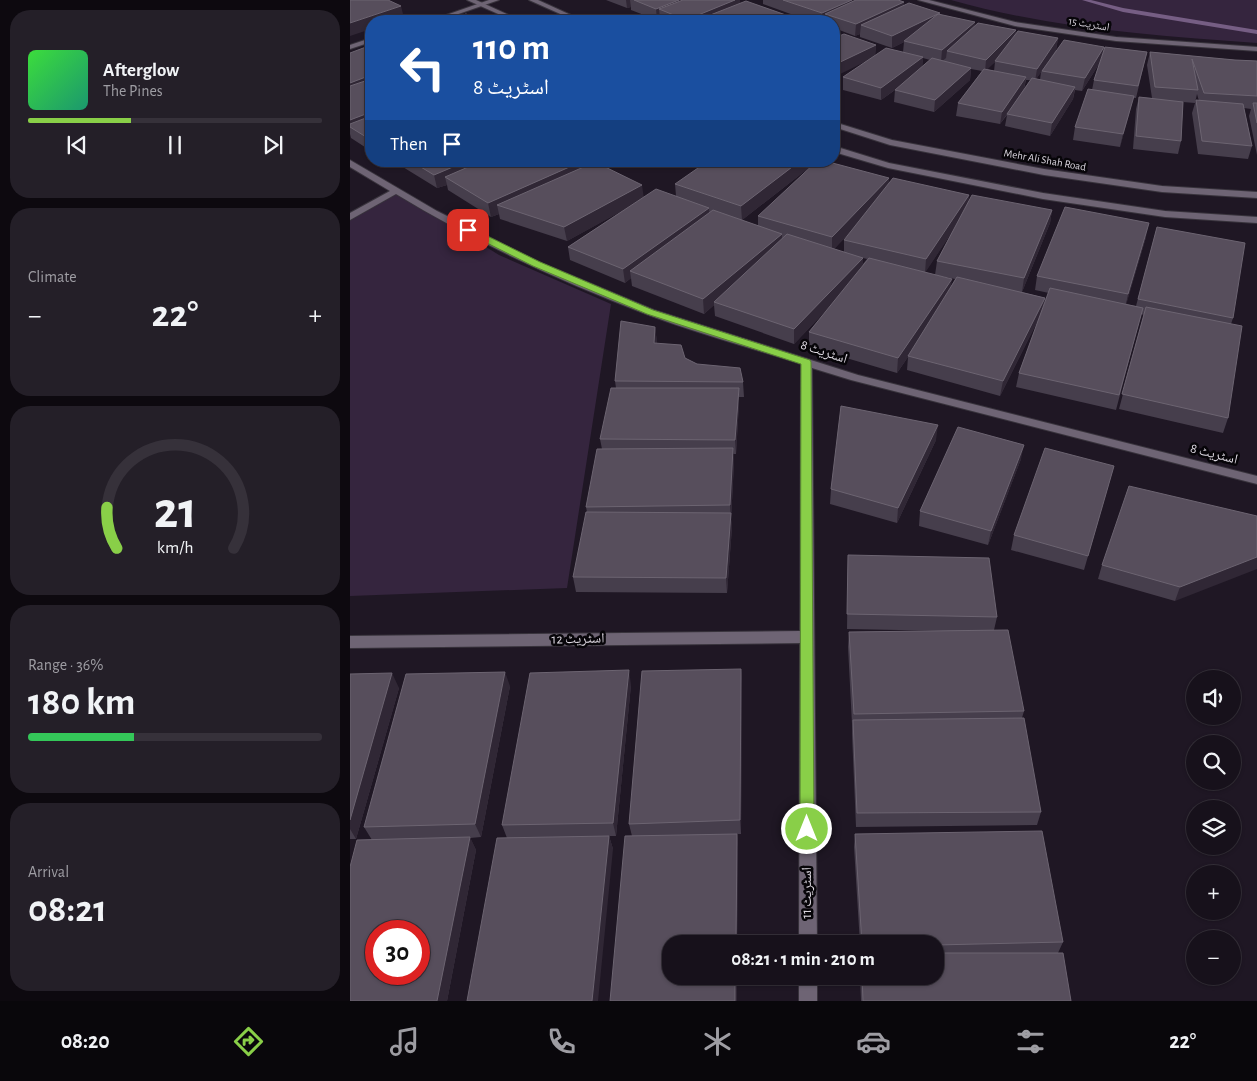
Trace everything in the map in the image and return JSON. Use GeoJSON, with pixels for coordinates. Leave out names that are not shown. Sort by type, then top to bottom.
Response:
{"type":"FeatureCollection","features":[{"type":"Feature","properties":{"kind":"street"},"geometry":{"type":"LineString","coordinates":[[470,0],[505,15]]}},
{"type":"Feature","properties":{"kind":"street"},"geometry":{"type":"LineString","coordinates":[[450,15],[496,0]]}},
{"type":"Feature","properties":{"kind":"street"},"geometry":{"type":"LineString","coordinates":[[532,0],[567,15]]}},
{"type":"Feature","properties":{"kind":"street","name":"اسٹریٹ 15"},"geometry":{"type":"LineString","coordinates":[[921,0],[1015,24],[1116,40],[1257,49]]}},
{"type":"Feature","properties":{"kind":"street"},"geometry":{"type":"LineString","coordinates":[[350,47],[365,42]]}},
{"type":"Feature","properties":{"kind":"street","name":"Mehr Ali Shah Road"},"geometry":{"type":"LineString","coordinates":[[840,126],[890,142],[1044,172],[1162,189],[1257,195]]}},
{"type":"Feature","properties":{"kind":"street"},"geometry":{"type":"LineString","coordinates":[[840,151],[888,165],[1043,196],[1165,214],[1257,220]]}},
{"type":"Feature","properties":{"kind":"street","name":"اسٹریٹ 8"},"geometry":{"type":"LineString","coordinates":[[350,164],[434,212],[536,264],[650,312],[854,378],[1017,421],[1257,480]]}},
{"type":"Feature","properties":{"kind":"street"},"geometry":{"type":"LineString","coordinates":[[350,217],[396,190]]}},
{"type":"Feature","properties":{"kind":"street","name":"اسٹریٹ 11"},"geometry":{"type":"LineString","coordinates":[[806,362],[808,935]]}},
{"type":"Feature","properties":{"kind":"street","name":"اسٹریٹ 12"},"geometry":{"type":"LineString","coordinates":[[350,642],[806,637]]}},
{"type":"Feature","properties":{"kind":"street"},"geometry":{"type":"LineString","coordinates":[[808,985],[808,1001]]}},
{"type":"Feature","properties":{"kind":"shaded area"},"geometry":{"type":"Polygon","coordinates":[[[951,0],[1257,0],[1257,43],[1141,34],[1064,24],[988,10],[951,0]]]}},
{"type":"Feature","properties":{"kind":"shaded area"},"geometry":{"type":"Polygon","coordinates":[[[396,191],[499,255],[611,304],[567,588],[350,596],[350,217],[396,191]]]}},
{"type":"Feature","properties":{"kind":"building"},"geometry":{"type":"Polygon","coordinates":[[[350,0],[388,0],[401,6],[374,15],[365,15],[365,18],[350,23],[350,0]]]}},
{"type":"Feature","properties":{"kind":"building"},"geometry":{"type":"Polygon","coordinates":[[[634,0],[679,0],[656,9],[634,0]]]}},
{"type":"Feature","properties":{"kind":"building"},"geometry":{"type":"Polygon","coordinates":[[[683,0],[735,0],[698,15],[674,15],[659,9],[683,0]]]}},
{"type":"Feature","properties":{"kind":"building"},"geometry":{"type":"Polygon","coordinates":[[[783,0],[852,0],[822,13],[783,0]]]}},
{"type":"Feature","properties":{"kind":"building"},"geometry":{"type":"Polygon","coordinates":[[[856,0],[898,0],[904,2],[856,24],[840,19],[840,15],[825,14],[856,0]]]}},
{"type":"Feature","properties":{"kind":"building"},"geometry":{"type":"Polygon","coordinates":[[[746,1],[786,15],[710,15],[746,1]]]}},
{"type":"Feature","properties":{"kind":"building"},"geometry":{"type":"Polygon","coordinates":[[[909,3],[940,13],[892,36],[861,25],[909,3]]]}},
{"type":"Feature","properties":{"kind":"building"},"geometry":{"type":"Polygon","coordinates":[[[938,14],[975,22],[942,50],[904,41],[938,14]]]}},
{"type":"Feature","properties":{"kind":"building"},"geometry":{"type":"Polygon","coordinates":[[[978,23],[1016,30],[986,60],[947,51],[978,23]]]}},
{"type":"Feature","properties":{"kind":"building"},"geometry":{"type":"Polygon","coordinates":[[[1018,31],[1058,38],[1037,69],[995,61],[1018,31]]]}},
{"type":"Feature","properties":{"kind":"building"},"geometry":{"type":"Polygon","coordinates":[[[844,34],[876,45],[840,62],[840,36],[844,34]]]}},
{"type":"Feature","properties":{"kind":"building"},"geometry":{"type":"Polygon","coordinates":[[[1064,40],[1104,47],[1085,78],[1042,71],[1064,40]]]}},
{"type":"Feature","properties":{"kind":"building"},"geometry":{"type":"Polygon","coordinates":[[[365,47],[365,77],[350,83],[350,53],[365,47]]]}},
{"type":"Feature","properties":{"kind":"building"},"geometry":{"type":"Polygon","coordinates":[[[1105,47],[1147,52],[1138,86],[1094,80],[1105,47]]]}},
{"type":"Feature","properties":{"kind":"building"},"geometry":{"type":"Polygon","coordinates":[[[886,48],[923,57],[881,88],[843,77],[886,48]]]}},
{"type":"Feature","properties":{"kind":"building"},"geometry":{"type":"Polygon","coordinates":[[[1150,52],[1257,61],[1257,96],[1204,93],[1192,59],[1198,90],[1155,87],[1150,52]]]}},
{"type":"Feature","properties":{"kind":"building"},"geometry":{"type":"Polygon","coordinates":[[[932,58],[971,68],[935,100],[895,90],[932,58]]]}},
{"type":"Feature","properties":{"kind":"building"},"geometry":{"type":"Polygon","coordinates":[[[984,69],[1026,77],[1002,112],[958,103],[984,69]]]}},
{"type":"Feature","properties":{"kind":"building"},"geometry":{"type":"Polygon","coordinates":[[[1032,78],[1075,87],[1052,123],[1007,114],[1032,78]]]}},
{"type":"Feature","properties":{"kind":"building"},"geometry":{"type":"Polygon","coordinates":[[[365,81],[365,114],[350,120],[350,86],[365,81]]]}},
{"type":"Feature","properties":{"kind":"building"},"geometry":{"type":"Polygon","coordinates":[[[1088,89],[1134,96],[1123,134],[1075,127],[1088,89]]]}},
{"type":"Feature","properties":{"kind":"building"},"geometry":{"type":"Polygon","coordinates":[[[1139,97],[1183,102],[1181,141],[1136,136],[1139,97]]]}},
{"type":"Feature","properties":{"kind":"building"},"geometry":{"type":"Polygon","coordinates":[[[1196,100],[1243,104],[1252,146],[1202,141],[1196,100]]]}},
{"type":"Feature","properties":{"kind":"building"},"geometry":{"type":"Polygon","coordinates":[[[1253,103],[1257,103],[1257,123],[1253,103]]]}},
{"type":"Feature","properties":{"kind":"building"},"geometry":{"type":"Polygon","coordinates":[[[365,118],[365,136],[350,127],[350,124],[365,118]]]}},
{"type":"Feature","properties":{"kind":"building"},"geometry":{"type":"Polygon","coordinates":[[[840,165],[889,178],[832,237],[758,216],[811,167],[840,167],[840,165]]]}},
{"type":"Feature","properties":{"kind":"building"},"geometry":{"type":"Polygon","coordinates":[[[421,167],[453,167],[434,175],[421,167]]]}},
{"type":"Feature","properties":{"kind":"building"},"geometry":{"type":"Polygon","coordinates":[[[468,167],[569,167],[488,203],[445,177],[468,167]]]}},
{"type":"Feature","properties":{"kind":"building"},"geometry":{"type":"Polygon","coordinates":[[[584,167],[605,167],[642,185],[564,227],[497,205],[584,167]]]}},
{"type":"Feature","properties":{"kind":"building"},"geometry":{"type":"Polygon","coordinates":[[[699,167],[792,167],[741,206],[675,184],[699,167]]]}},
{"type":"Feature","properties":{"kind":"building"},"geometry":{"type":"Polygon","coordinates":[[[893,178],[969,195],[926,259],[844,240],[893,178]]]}},
{"type":"Feature","properties":{"kind":"building"},"geometry":{"type":"Polygon","coordinates":[[[656,189],[709,208],[623,269],[568,247],[656,189]]]}},
{"type":"Feature","properties":{"kind":"building"},"geometry":{"type":"Polygon","coordinates":[[[972,195],[1052,210],[1024,278],[937,261],[972,195]]]}},
{"type":"Feature","properties":{"kind":"building"},"geometry":{"type":"Polygon","coordinates":[[[1065,207],[1149,223],[1128,294],[1037,276],[1065,207]]]}},
{"type":"Feature","properties":{"kind":"building"},"geometry":{"type":"Polygon","coordinates":[[[713,210],[782,234],[703,299],[630,271],[713,210]]]}},
{"type":"Feature","properties":{"kind":"building"},"geometry":{"type":"Polygon","coordinates":[[[1157,227],[1245,243],[1233,318],[1138,299],[1157,227]]]}},
{"type":"Feature","properties":{"kind":"building"},"geometry":{"type":"Polygon","coordinates":[[[787,234],[863,258],[794,329],[714,302],[787,234]]]}},
{"type":"Feature","properties":{"kind":"building"},"geometry":{"type":"Polygon","coordinates":[[[869,258],[952,279],[898,358],[809,332],[869,258]]]}},
{"type":"Feature","properties":{"kind":"building"},"geometry":{"type":"Polygon","coordinates":[[[957,277],[1045,298],[1003,381],[908,356],[957,277]]]}},
{"type":"Feature","properties":{"kind":"building"},"geometry":{"type":"Polygon","coordinates":[[[1050,288],[1143,308],[1119,395],[1019,373],[1050,288]]]}},
{"type":"Feature","properties":{"kind":"building"},"geometry":{"type":"Polygon","coordinates":[[[1146,307],[1242,326],[1228,418],[1122,394],[1146,307]]]}},
{"type":"Feature","properties":{"kind":"building"},"geometry":{"type":"Polygon","coordinates":[[[621,321],[655,327],[654,343],[681,345],[685,358],[697,364],[740,368],[743,382],[615,381],[621,321]]]}},
{"type":"Feature","properties":{"kind":"building"},"geometry":{"type":"Polygon","coordinates":[[[611,388],[739,388],[735,440],[600,439],[611,388]]]}},
{"type":"Feature","properties":{"kind":"building"},"geometry":{"type":"Polygon","coordinates":[[[841,406],[938,425],[898,508],[831,489],[841,406]]]}},
{"type":"Feature","properties":{"kind":"building"},"geometry":{"type":"Polygon","coordinates":[[[958,427],[1024,445],[991,531],[920,511],[958,427]]]}},
{"type":"Feature","properties":{"kind":"building"},"geometry":{"type":"Polygon","coordinates":[[[733,448],[730,505],[586,507],[597,449],[733,448]]]}},
{"type":"Feature","properties":{"kind":"building"},"geometry":{"type":"Polygon","coordinates":[[[1045,448],[1114,466],[1088,556],[1014,535],[1045,448]]]}},
{"type":"Feature","properties":{"kind":"building"},"geometry":{"type":"Polygon","coordinates":[[[1129,486],[1257,516],[1257,557],[1180,587],[1102,565],[1129,486]]]}},
{"type":"Feature","properties":{"kind":"building"},"geometry":{"type":"Polygon","coordinates":[[[586,512],[731,513],[726,578],[573,577],[586,512]]]}},
{"type":"Feature","properties":{"kind":"building"},"geometry":{"type":"Polygon","coordinates":[[[848,555],[989,558],[997,617],[847,614],[848,555]]]}},
{"type":"Feature","properties":{"kind":"building"},"geometry":{"type":"Polygon","coordinates":[[[1008,630],[1024,711],[854,714],[849,632],[1008,630]]]}},
{"type":"Feature","properties":{"kind":"building"},"geometry":{"type":"Polygon","coordinates":[[[741,669],[740,820],[629,824],[642,671],[741,669]]]}},
{"type":"Feature","properties":{"kind":"building"},"geometry":{"type":"Polygon","coordinates":[[[629,670],[613,823],[502,825],[530,673],[629,670]]]}},
{"type":"Feature","properties":{"kind":"building"},"geometry":{"type":"Polygon","coordinates":[[[505,672],[475,824],[364,827],[406,674],[505,672]]]}},
{"type":"Feature","properties":{"kind":"building"},"geometry":{"type":"Polygon","coordinates":[[[392,673],[350,820],[350,674],[392,673]]]}},
{"type":"Feature","properties":{"kind":"building"},"geometry":{"type":"Polygon","coordinates":[[[1024,718],[1041,812],[857,813],[853,720],[1024,718]]]}},
{"type":"Feature","properties":{"kind":"building"},"geometry":{"type":"Polygon","coordinates":[[[1042,831],[1063,942],[944,945],[944,935],[861,935],[855,834],[1042,831]]]}},
{"type":"Feature","properties":{"kind":"building"},"geometry":{"type":"Polygon","coordinates":[[[737,834],[736,935],[662,935],[662,985],[735,985],[735,1001],[610,1001],[625,836],[737,834]]]}},
{"type":"Feature","properties":{"kind":"building"},"geometry":{"type":"Polygon","coordinates":[[[609,836],[592,1001],[467,1001],[497,838],[609,836]]]}},
{"type":"Feature","properties":{"kind":"building"},"geometry":{"type":"Polygon","coordinates":[[[470,837],[437,1001],[350,1001],[350,867],[357,840],[470,837]]]}},
{"type":"Feature","properties":{"kind":"building"},"geometry":{"type":"Polygon","coordinates":[[[944,953],[1063,953],[1071,1001],[863,1001],[862,985],[944,985],[944,953]]]}},
{"type":"Feature","properties":{"kind":"waterway"},"geometry":{"type":"LineString","coordinates":[[1085,0],[1123,10],[1257,32]]}},
{"type":"Feature","properties":{"kind":"route"},"geometry":{"type":"LineString","coordinates":[[468,230],[536,264],[650,312],[806,362],[807,829]]}}]}
